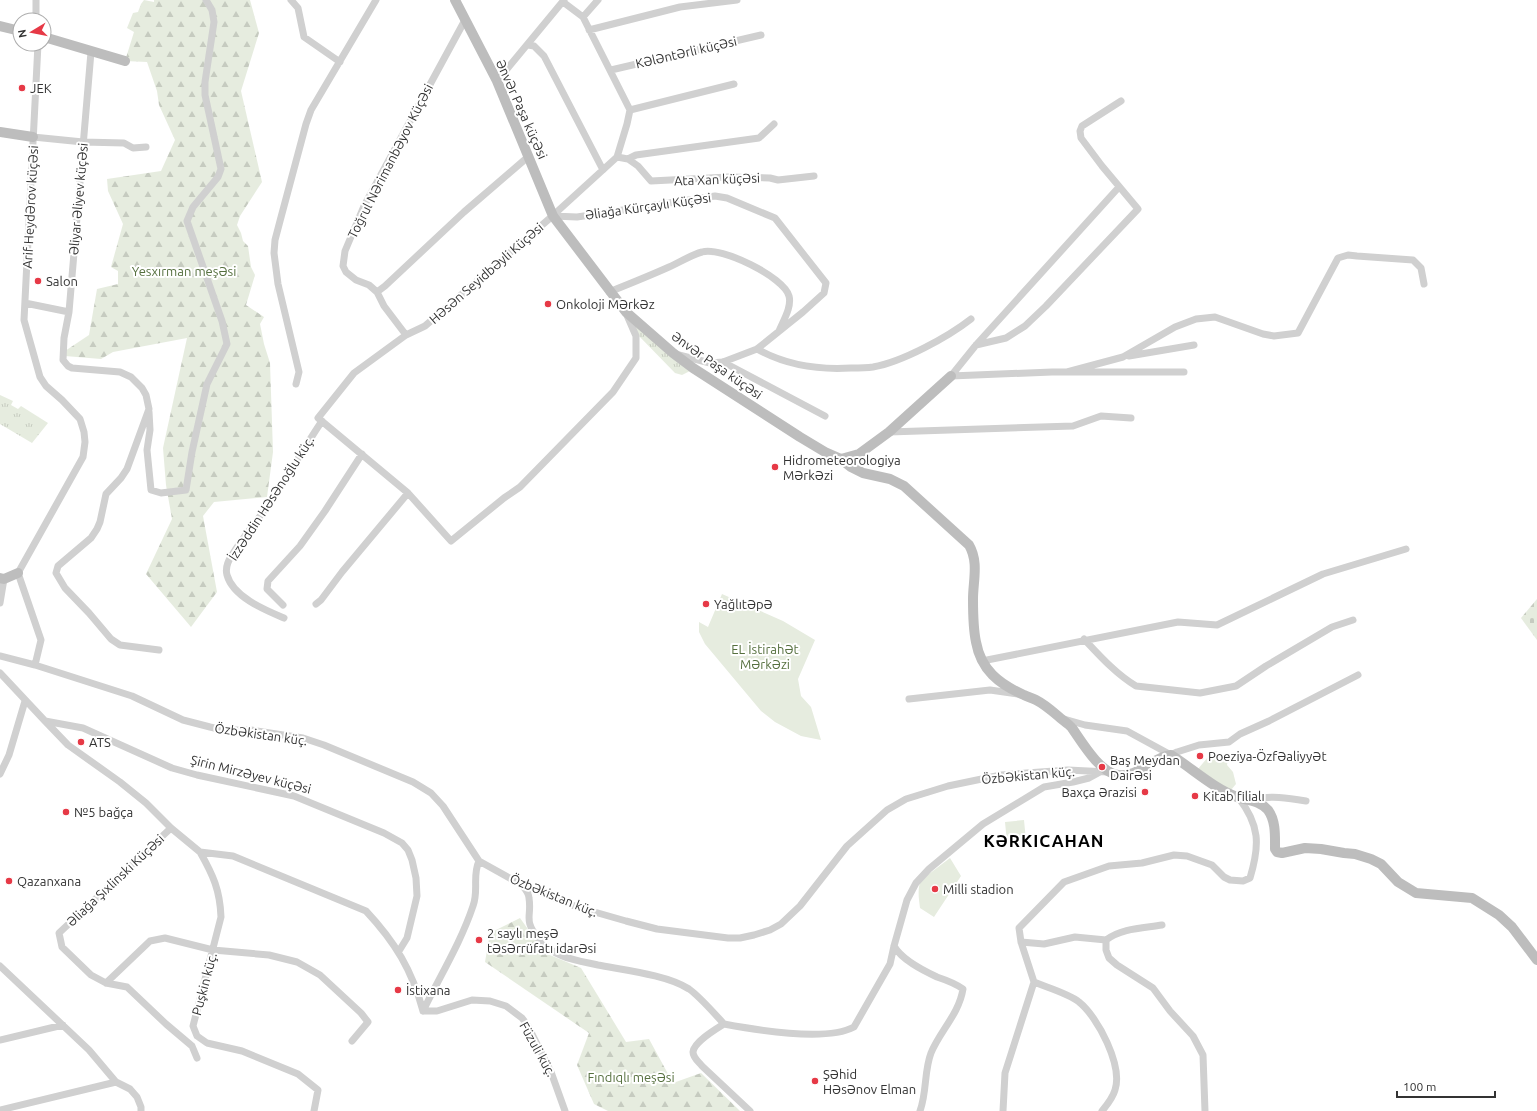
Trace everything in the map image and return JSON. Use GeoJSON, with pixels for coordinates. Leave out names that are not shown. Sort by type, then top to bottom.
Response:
{"type":"FeatureCollection","features":[{"type":"Feature","properties":{"kind":"street"},"geometry":{"type":"LineString","coordinates":[[36,0],[36,12]]}},
{"type":"Feature","properties":{"kind":"street"},"geometry":{"type":"LineString","coordinates":[[149,410],[150,430],[147,450],[151,490],[161,493],[186,490],[192,452],[208,384],[227,344],[222,321],[187,221],[194,207],[218,177],[221,169],[205,95],[205,82],[214,22],[212,10],[206,0]]}},
{"type":"Feature","properties":{"kind":"street"},"geometry":{"type":"LineString","coordinates":[[291,0],[298,8],[304,37],[340,62]]}},
{"type":"Feature","properties":{"kind":"street"},"geometry":{"type":"LineString","coordinates":[[296,384],[299,372],[278,284],[274,254],[275,240],[311,110],[376,0]]}},
{"type":"Feature","properties":{"kind":"street","name":"Ənvər Paşa küçəsi"},"geometry":{"type":"LineString","coordinates":[[455,0],[497,81],[529,156],[552,216],[626,312],[672,353],[800,437],[825,452],[841,458],[851,467],[863,473],[890,479],[913,492],[969,545],[974,554],[975,566],[973,619],[976,642],[982,661]]}},
{"type":"Feature","properties":{"kind":"street"},"geometry":{"type":"LineString","coordinates":[[583,17],[598,0]]}},
{"type":"Feature","properties":{"kind":"street"},"geometry":{"type":"LineString","coordinates":[[589,30],[680,7],[737,0]]}},
{"type":"Feature","properties":{"kind":"street"},"geometry":{"type":"LineString","coordinates":[[497,81],[564,1],[583,17],[630,110],[628,124],[617,157],[628,159],[636,155],[759,138],[774,124]]}},
{"type":"Feature","properties":{"kind":"street","name":"Toğrul Nərimanbəyov Küçəsi"},"geometry":{"type":"LineString","coordinates":[[406,335],[384,306],[377,292],[369,285],[356,280],[346,272],[343,266],[345,251],[364,206],[465,20]]}},
{"type":"Feature","properties":{"kind":"street"},"geometry":{"type":"LineString","coordinates":[[0,26],[12,29]]}},
{"type":"Feature","properties":{"kind":"street","name":"Kələntərli küçəsi"},"geometry":{"type":"LineString","coordinates":[[611,70],[761,35]]}},
{"type":"Feature","properties":{"kind":"street"},"geometry":{"type":"LineString","coordinates":[[52,40],[124,61]]}},
{"type":"Feature","properties":{"kind":"street"},"geometry":{"type":"LineString","coordinates":[[528,45],[534,46],[544,56],[603,170]]}},
{"type":"Feature","properties":{"kind":"street","name":"Arif Heydərov küçəsi"},"geometry":{"type":"LineString","coordinates":[[18,573],[83,456],[85,442],[80,419],[46,386],[40,377],[24,320],[38,52]]}},
{"type":"Feature","properties":{"kind":"street","name":"Əliyar Əliyev küçəsi"},"geometry":{"type":"LineString","coordinates":[[91,52],[69,312],[64,338],[63,360],[72,368],[120,372],[131,377],[142,388],[146,395],[149,410]]}},
{"type":"Feature","properties":{"kind":"street"},"geometry":{"type":"LineString","coordinates":[[630,110],[734,84]]}},
{"type":"Feature","properties":{"kind":"street"},"geometry":{"type":"LineString","coordinates":[[976,345],[1006,338],[1025,326],[1046,306],[1138,209],[1081,138],[1080,131],[1082,126],[1121,101]]}},
{"type":"Feature","properties":{"kind":"street"},"geometry":{"type":"LineString","coordinates":[[0,132],[83,142],[124,143],[133,148],[146,147]]}},
{"type":"Feature","properties":{"kind":"street"},"geometry":{"type":"LineString","coordinates":[[377,292],[464,212],[529,156]]}},
{"type":"Feature","properties":{"kind":"street","name":"Həsən Seyidbəyli Küçəsi"},"geometry":{"type":"LineString","coordinates":[[322,421],[318,418],[354,373],[406,335],[425,326],[552,216],[617,157]]}},
{"type":"Feature","properties":{"kind":"street","name":"Ata Xan küçəsi"},"geometry":{"type":"LineString","coordinates":[[628,159],[638,166],[651,181],[728,177],[770,178],[778,180],[814,176]]}},
{"type":"Feature","properties":{"kind":"street"},"geometry":{"type":"LineString","coordinates":[[841,458],[858,454],[890,432],[951,376],[976,345],[1119,187]]}},
{"type":"Feature","properties":{"kind":"street","name":"Əliağa Kürçaylı Küçəsi"},"geometry":{"type":"LineString","coordinates":[[552,216],[576,217],[604,214],[715,196],[727,198],[775,218],[826,283],[824,293],[803,312],[756,349],[723,362]]}},
{"type":"Feature","properties":{"kind":"street"},"geometry":{"type":"LineString","coordinates":[[610,292],[704,251],[721,253],[770,275],[786,290],[790,303],[778,332]]}},
{"type":"Feature","properties":{"kind":"street"},"geometry":{"type":"LineString","coordinates":[[1123,357],[1176,327],[1196,319],[1215,317],[1263,334],[1274,336],[1298,333],[1338,258],[1357,256],[1413,260],[1422,268],[1424,284]]}},
{"type":"Feature","properties":{"kind":"street"},"geometry":{"type":"LineString","coordinates":[[25,304],[69,312]]}},
{"type":"Feature","properties":{"kind":"street"},"geometry":{"type":"LineString","coordinates":[[322,421],[408,493],[450,541],[520,487],[613,392],[636,358],[636,336],[626,312]]}},
{"type":"Feature","properties":{"kind":"street"},"geometry":{"type":"LineString","coordinates":[[756,349],[783,362],[815,368],[872,368],[909,355],[958,329],[971,319]]}},
{"type":"Feature","properties":{"kind":"street"},"geometry":{"type":"LineString","coordinates":[[1067,372],[1123,357],[1194,345]]}},
{"type":"Feature","properties":{"kind":"street"},"geometry":{"type":"LineString","coordinates":[[672,353],[710,363],[723,362],[825,416]]}},
{"type":"Feature","properties":{"kind":"street"},"geometry":{"type":"LineString","coordinates":[[951,376],[1067,372],[1184,372]]}},
{"type":"Feature","properties":{"kind":"street"},"geometry":{"type":"LineString","coordinates":[[149,410],[127,469],[106,494],[97,529],[91,538],[58,566],[56,573],[65,588],[111,639],[120,645],[159,650]]}},
{"type":"Feature","properties":{"kind":"street"},"geometry":{"type":"LineString","coordinates":[[890,432],[1073,426],[1101,416],[1131,418]]}},
{"type":"Feature","properties":{"kind":"street","name":"İzzəddin Həsənoğlu küç."},"geometry":{"type":"LineString","coordinates":[[284,618],[262,609],[238,593],[229,581],[226,568],[232,556],[273,498],[295,461],[322,421]]}},
{"type":"Feature","properties":{"kind":"street"},"geometry":{"type":"LineString","coordinates":[[283,605],[267,589],[268,581],[300,546],[362,454]]}},
{"type":"Feature","properties":{"kind":"street"},"geometry":{"type":"LineString","coordinates":[[316,604],[321,600],[342,572],[408,493]]}},
{"type":"Feature","properties":{"kind":"street"},"geometry":{"type":"LineString","coordinates":[[1105,772],[1070,726],[1045,705],[1004,685],[989,672],[982,661],[1084,639],[1178,622],[1217,625],[1323,574],[1406,550]]}},
{"type":"Feature","properties":{"kind":"street"},"geometry":{"type":"LineString","coordinates":[[0,603],[2,579],[18,573],[41,640],[35,665]]}},
{"type":"Feature","properties":{"kind":"street"},"geometry":{"type":"LineString","coordinates":[[1084,639],[1102,658],[1128,681],[1136,686],[1200,692],[1236,686],[1266,666],[1332,627],[1353,620]]}},
{"type":"Feature","properties":{"kind":"street","name":"Özbəkistan küç."},"geometry":{"type":"LineString","coordinates":[[0,656],[35,665],[132,696],[184,720],[210,728],[223,730],[251,730],[303,738],[367,761],[413,782],[431,793],[443,806],[479,861],[522,884],[577,907],[657,929],[740,938],[770,930],[781,924],[800,906],[852,842],[887,810],[906,799],[948,786],[1001,775],[1068,770],[1105,772]]}},
{"type":"Feature","properties":{"kind":"street"},"geometry":{"type":"LineString","coordinates":[[0,673],[68,745],[130,790],[146,803],[170,828],[200,852],[233,856],[366,911],[380,926],[399,951],[418,993],[423,1011]]}},
{"type":"Feature","properties":{"kind":"street"},"geometry":{"type":"LineString","coordinates":[[522,884],[530,899],[529,923],[539,939],[548,948],[559,955],[575,961],[662,977],[690,989],[724,1024],[757,1031],[787,1033],[833,1034],[847,1031],[854,1027],[890,964],[907,900],[916,883],[935,864],[984,824],[1044,787],[1089,778],[1105,772],[1117,775],[1133,772],[1142,769],[1162,758],[1199,745],[1229,742],[1240,734],[1269,721],[1358,675]]}},
{"type":"Feature","properties":{"kind":"street"},"geometry":{"type":"LineString","coordinates":[[909,699],[990,690],[1024,695]]}},
{"type":"Feature","properties":{"kind":"street"},"geometry":{"type":"LineString","coordinates":[[0,774],[9,755],[25,701]]}},
{"type":"Feature","properties":{"kind":"street"},"geometry":{"type":"LineString","coordinates":[[1060,718],[1085,725],[1127,731],[1171,755],[1219,788],[1237,797],[1252,800],[1262,805],[1271,816],[1274,823],[1276,852],[1282,853],[1305,848],[1321,849],[1344,854],[1355,854],[1381,864],[1398,882],[1416,893],[1472,898],[1499,915],[1512,926],[1537,960]]}},
{"type":"Feature","properties":{"kind":"street","name":"Şirin Mirzəyev küçəsi"},"geometry":{"type":"LineString","coordinates":[[45,721],[83,728],[172,768],[197,775],[294,796],[384,833],[402,843],[408,850],[412,860],[416,878],[417,896],[407,938],[399,951]]}},
{"type":"Feature","properties":{"kind":"street"},"geometry":{"type":"LineString","coordinates":[[1003,1111],[1005,1073],[1034,982],[1021,942],[1019,928],[1064,882],[1109,866],[1142,862],[1174,855],[1187,856],[1212,865],[1224,877],[1230,880],[1243,881],[1250,878],[1258,844],[1252,820],[1245,806],[1237,797]]}},
{"type":"Feature","properties":{"kind":"street"},"geometry":{"type":"LineString","coordinates":[[1252,800],[1259,798],[1285,798],[1306,801]]}},
{"type":"Feature","properties":{"kind":"street","name":"Əliağa Şıxlinski Küçəsi"},"geometry":{"type":"LineString","coordinates":[[170,828],[59,933],[62,947],[91,975],[106,983],[127,987],[192,1046],[197,1058]]}},
{"type":"Feature","properties":{"kind":"street","name":"Puşkin küç."},"geometry":{"type":"LineString","coordinates":[[200,852],[217,888],[220,899],[221,917],[193,1026],[197,1036],[207,1043],[242,1051],[298,1074],[318,1090],[314,1111]]}},
{"type":"Feature","properties":{"kind":"street"},"geometry":{"type":"LineString","coordinates":[[423,1011],[452,955],[474,904],[476,882],[475,871],[479,861]]}},
{"type":"Feature","properties":{"kind":"street"},"geometry":{"type":"LineString","coordinates":[[1162,925],[1127,930],[1110,936],[1106,940],[1106,950],[1109,958],[1117,965],[1153,988],[1170,1011],[1193,1036],[1203,1055],[1205,1111]]}},
{"type":"Feature","properties":{"kind":"street"},"geometry":{"type":"LineString","coordinates":[[1021,942],[1044,944],[1075,937],[1106,940]]}},
{"type":"Feature","properties":{"kind":"street"},"geometry":{"type":"LineString","coordinates":[[106,983],[150,940],[165,938],[213,950],[269,955],[297,962],[320,975],[361,1013],[368,1022],[352,1041]]}},
{"type":"Feature","properties":{"kind":"street"},"geometry":{"type":"LineString","coordinates":[[894,946],[898,953],[924,970],[957,985],[962,989],[956,1010],[938,1038],[928,1062],[926,1082],[920,1111]]}},
{"type":"Feature","properties":{"kind":"street"},"geometry":{"type":"LineString","coordinates":[[1,967],[89,1050],[116,1082],[130,1089],[137,1097],[141,1111]]}},
{"type":"Feature","properties":{"kind":"street"},"geometry":{"type":"LineString","coordinates":[[1034,982],[1078,1001],[1090,1012],[1102,1032],[1115,1064],[1117,1076],[1115,1090],[1108,1104],[1102,1111]]}},
{"type":"Feature","properties":{"kind":"street","name":"Füzuli küç."},"geometry":{"type":"LineString","coordinates":[[423,1011],[436,1011],[472,1000],[490,1001],[506,1006],[512,1010],[522,1018],[528,1026],[547,1061],[556,1082],[565,1111]]}},
{"type":"Feature","properties":{"kind":"street"},"geometry":{"type":"LineString","coordinates":[[724,1024],[710,1032],[695,1047],[693,1053],[695,1058],[702,1066],[750,1111]]}},
{"type":"Feature","properties":{"kind":"street"},"geometry":{"type":"LineString","coordinates":[[0,1040],[63,1025]]}},
{"type":"Feature","properties":{"kind":"street"},"geometry":{"type":"LineString","coordinates":[[0,1110],[116,1082]]}},
{"type":"Feature","properties":{"kind":"green space","name":"Yesxırman meşəsi"},"geometry":{"type":"Polygon","coordinates":[[[144,0],[154,2],[154,0],[250,0],[259,33],[241,91],[262,182],[240,216],[237,225],[243,241],[248,246],[251,267],[255,275],[246,305],[264,317],[260,324],[270,363],[273,452],[267,497],[214,502],[203,516],[217,592],[191,627],[146,574],[172,519],[166,485],[163,448],[187,338],[113,352],[101,359],[65,356],[65,351],[89,335],[97,289],[118,284],[118,271],[111,267],[123,224],[108,191],[107,179],[161,171],[175,140],[159,105],[157,91],[147,62],[125,61],[134,32],[127,28],[133,13],[138,12],[144,0]]]}},
{"type":"Feature","properties":{"kind":"green space"},"geometry":{"type":"Polygon","coordinates":[[[632,321],[690,371],[682,375],[675,373],[638,335],[632,321]]]}},
{"type":"Feature","properties":{"kind":"green space"},"geometry":{"type":"Polygon","coordinates":[[[0,395],[13,401],[11,405],[18,409],[21,406],[48,423],[32,443],[0,424],[0,395]]]}},
{"type":"Feature","properties":{"kind":"green space","name":"EL İstirahət Mərkəzi"},"geometry":{"type":"Polygon","coordinates":[[[722,594],[783,621],[815,640],[798,679],[801,696],[811,707],[821,740],[801,736],[775,722],[761,711],[705,644],[699,632],[699,622],[708,627],[722,594]]]}},
{"type":"Feature","properties":{"kind":"green space"},"geometry":{"type":"Polygon","coordinates":[[[1537,599],[1537,640],[1521,618],[1537,599]]]}},
{"type":"Feature","properties":{"kind":"green space"},"geometry":{"type":"Polygon","coordinates":[[[1213,751],[1222,755],[1228,760],[1227,765],[1233,772],[1236,784],[1231,790],[1222,786],[1198,769],[1213,751]]]}},
{"type":"Feature","properties":{"kind":"green space"},"geometry":{"type":"Polygon","coordinates":[[[1024,820],[1026,841],[1007,843],[1005,822],[1024,820]]]}},
{"type":"Feature","properties":{"kind":"green space","name":"Milli stadion"},"geometry":{"type":"Polygon","coordinates":[[[950,858],[961,876],[934,917],[920,908],[920,883],[921,880],[950,858]]]}},
{"type":"Feature","properties":{"kind":"green space","name":"Fındıqlı meşəsi"},"geometry":{"type":"Polygon","coordinates":[[[520,918],[545,953],[581,968],[626,1042],[649,1039],[673,1083],[701,1073],[740,1111],[608,1111],[594,1104],[577,1065],[589,1033],[485,962],[490,933],[520,918]]]}},
{"type":"Feature","properties":{"kind":"place","name":"JEK"},"geometry":{"type":"Point","coordinates":[22,88]}},
{"type":"Feature","properties":{"kind":"place","name":"Salon"},"geometry":{"type":"Point","coordinates":[38,281]}},
{"type":"Feature","properties":{"kind":"place","name":"Onkoloji Mərkəz"},"geometry":{"type":"Point","coordinates":[548,304]}},
{"type":"Feature","properties":{"kind":"place","name":"Hidrometeorologiya Mərkəzi"},"geometry":{"type":"Point","coordinates":[775,467]}},
{"type":"Feature","properties":{"kind":"place","name":"Yağlıtəpə"},"geometry":{"type":"Point","coordinates":[706,604]}},
{"type":"Feature","properties":{"kind":"place","name":"ATS"},"geometry":{"type":"Point","coordinates":[81,742]}},
{"type":"Feature","properties":{"kind":"place","name":"Poeziya-Özfəaliyyət"},"geometry":{"type":"Point","coordinates":[1200,756]}},
{"type":"Feature","properties":{"kind":"place","name":"Baş Meydan Dairəsi"},"geometry":{"type":"Point","coordinates":[1102,767]}},
{"type":"Feature","properties":{"kind":"place","name":"Baxça ərazisi"},"geometry":{"type":"Point","coordinates":[1145,792]}},
{"type":"Feature","properties":{"kind":"place","name":"Kitab filialı"},"geometry":{"type":"Point","coordinates":[1195,796]}},
{"type":"Feature","properties":{"kind":"place","name":"№5 bağça"},"geometry":{"type":"Point","coordinates":[66,812]}},
{"type":"Feature","properties":{"kind":"place","name":"Qazanxana"},"geometry":{"type":"Point","coordinates":[9,881]}},
{"type":"Feature","properties":{"kind":"place","name":"Milli stadion"},"geometry":{"type":"Point","coordinates":[935,889]}},
{"type":"Feature","properties":{"kind":"place","name":"2 saylı meşə təsərrüfatı idarəsi"},"geometry":{"type":"Point","coordinates":[479,940]}},
{"type":"Feature","properties":{"kind":"place","name":"İstixana"},"geometry":{"type":"Point","coordinates":[398,990]}},
{"type":"Feature","properties":{"kind":"place","name":"Şəhid Həsənov Elman"},"geometry":{"type":"Point","coordinates":[815,1081]}},
{"type":"Feature","properties":{"kind":"district","name":"KƏRKICAHAN"},"geometry":{"type":"Point","coordinates":[1044,840]}}]}
